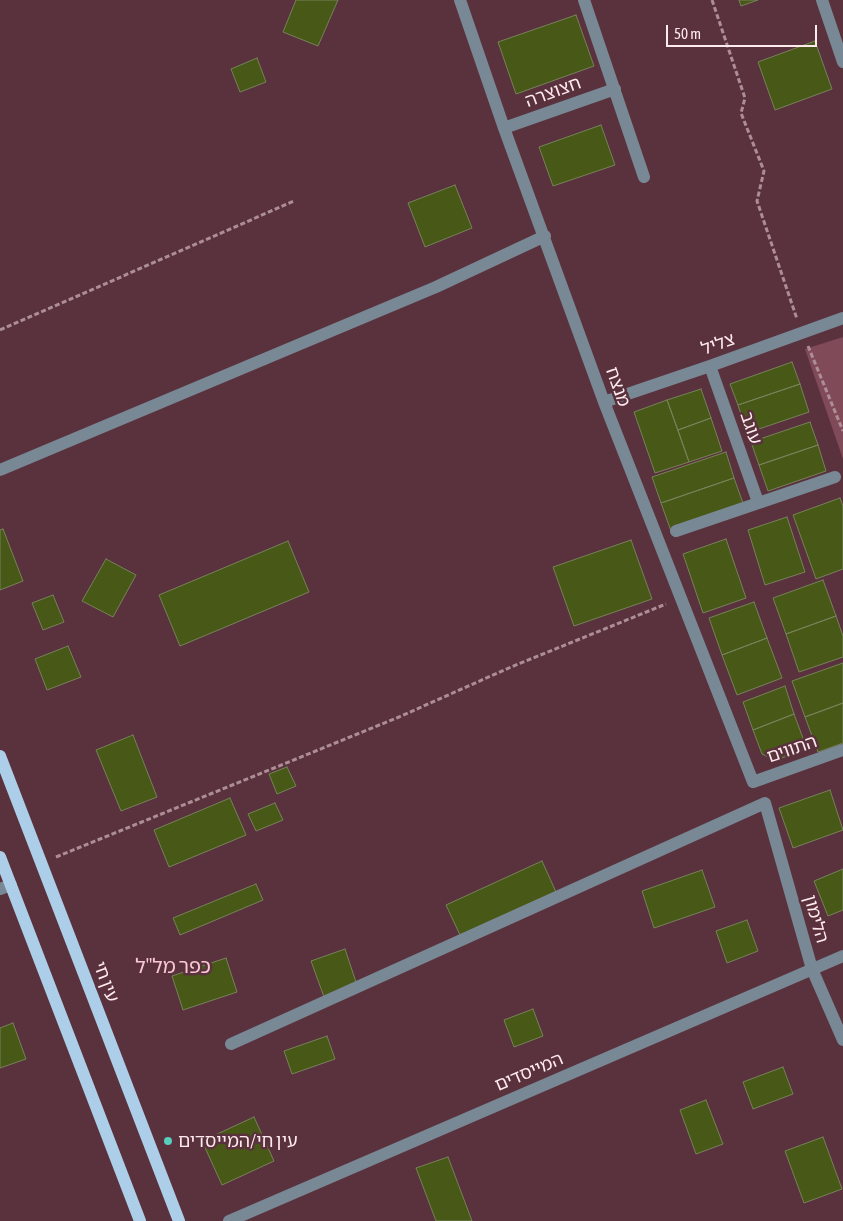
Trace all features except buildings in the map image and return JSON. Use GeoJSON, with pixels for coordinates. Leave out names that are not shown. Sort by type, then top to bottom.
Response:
{"type":"FeatureCollection","features":[{"type":"Feature","properties":{"kind":"main road","name":"עין חי"},"geometry":{"type":"LineString","coordinates":[[0,756],[180,1221]]}},
{"type":"Feature","properties":{"kind":"main road"},"geometry":{"type":"LineString","coordinates":[[0,857],[5,887],[140,1221]]}},
{"type":"Feature","properties":{"kind":"street","name":"מנצח"},"geometry":{"type":"LineString","coordinates":[[460,0],[504,128],[604,402],[753,782]]}},
{"type":"Feature","properties":{"kind":"street"},"geometry":{"type":"LineString","coordinates":[[584,0],[644,177]]}},
{"type":"Feature","properties":{"kind":"street"},"geometry":{"type":"LineString","coordinates":[[822,0],[843,62]]}},
{"type":"Feature","properties":{"kind":"street","name":"חצוצרה"},"geometry":{"type":"LineString","coordinates":[[504,128],[614,89]]}},
{"type":"Feature","properties":{"kind":"street"},"geometry":{"type":"LineString","coordinates":[[0,470],[436,287],[545,236]]}},
{"type":"Feature","properties":{"kind":"street","name":"צליל"},"geometry":{"type":"LineString","coordinates":[[604,402],[802,334],[843,318]]}},
{"type":"Feature","properties":{"kind":"street","name":"עוגב"},"geometry":{"type":"LineString","coordinates":[[710,366],[758,502]]}},
{"type":"Feature","properties":{"kind":"street"},"geometry":{"type":"LineString","coordinates":[[676,531],[835,477]]}},
{"type":"Feature","properties":{"kind":"street","name":"התווים"},"geometry":{"type":"LineString","coordinates":[[753,782],[843,750]]}},
{"type":"Feature","properties":{"kind":"street","name":"הלימון"},"geometry":{"type":"LineString","coordinates":[[231,1044],[765,803],[812,969],[843,1040]]}},
{"type":"Feature","properties":{"kind":"street","name":"המייסדים"},"geometry":{"type":"LineString","coordinates":[[229,1221],[843,956]]}},
{"type":"Feature","properties":{"kind":"path"},"geometry":{"type":"LineString","coordinates":[[712,0],[745,98],[741,113],[764,171],[757,201],[802,334],[843,431]]}},
{"type":"Feature","properties":{"kind":"path"},"geometry":{"type":"LineString","coordinates":[[0,330],[294,201]]}},
{"type":"Feature","properties":{"kind":"path"},"geometry":{"type":"LineString","coordinates":[[42,863],[681,598]]}},
{"type":"Feature","properties":{"kind":"shaded area"},"geometry":{"type":"Polygon","coordinates":[[[843,337],[843,459],[805,349],[843,337]]]}},
{"type":"Feature","properties":{"kind":"place","name":"עין חי/המייסדים"},"geometry":{"type":"Point","coordinates":[168,1141]}},
{"type":"Feature","properties":{"kind":"district","name":"כפר מל\"ל"},"geometry":{"type":"Point","coordinates":[173,967]}}]}
